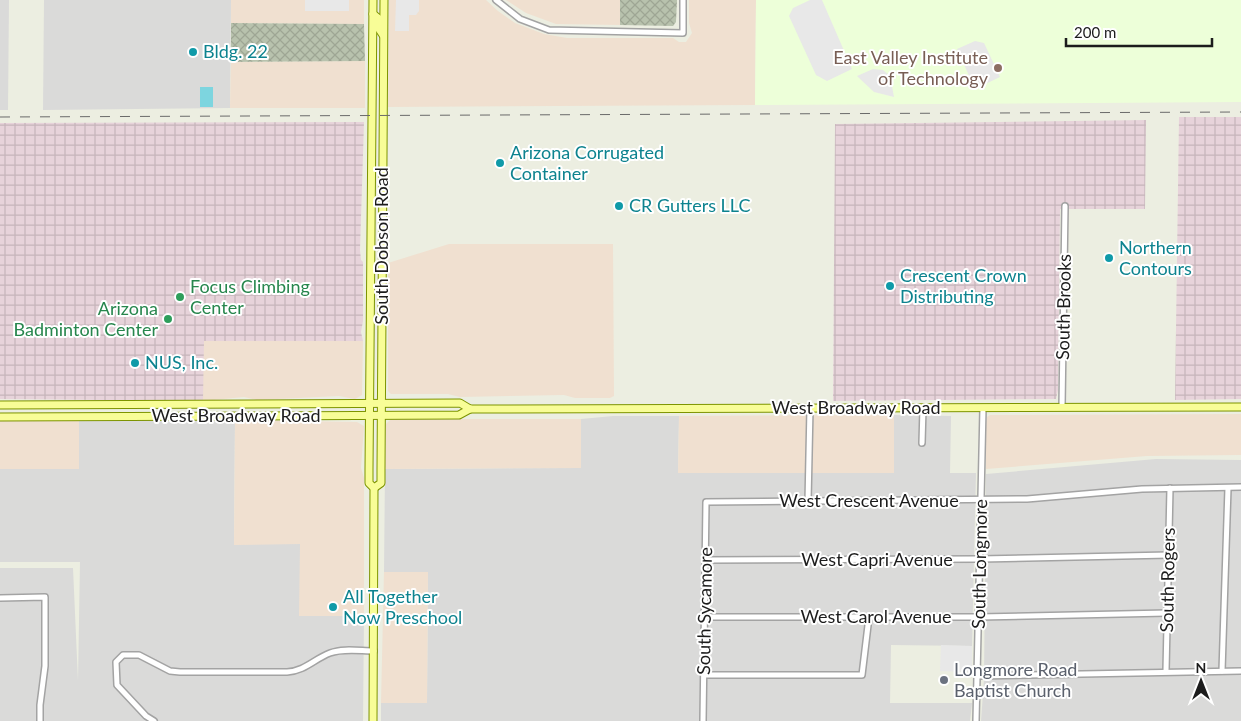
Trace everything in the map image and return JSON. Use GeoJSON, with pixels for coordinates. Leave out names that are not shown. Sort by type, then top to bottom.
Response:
{"type":"FeatureCollection","features":[{"type":"Feature","properties":{"kind":"main road","name":"South Dobson Road"},"geometry":{"type":"LineString","coordinates":[[373,0],[369,403],[369,482],[374,488],[373,721]]}},
{"type":"Feature","properties":{"kind":"main road","name":"South Dobson Road"},"geometry":{"type":"LineString","coordinates":[[374,488],[381,483],[384,0]]}},
{"type":"Feature","properties":{"kind":"main road"},"geometry":{"type":"LineString","coordinates":[[373,14],[378,18],[378,29],[384,36]]}},
{"type":"Feature","properties":{"kind":"main road","name":"West Broadway Road"},"geometry":{"type":"LineString","coordinates":[[0,405],[381,402],[460,403],[470,408],[1241,407]]}},
{"type":"Feature","properties":{"kind":"main road","name":"West Broadway Road"},"geometry":{"type":"LineString","coordinates":[[0,417],[459,415],[470,408]]}},
{"type":"Feature","properties":{"kind":"street"},"geometry":{"type":"LineString","coordinates":[[496,0],[520,19],[549,30],[683,33],[683,0]]}},
{"type":"Feature","properties":{"kind":"street","name":"South Brooks"},"geometry":{"type":"LineString","coordinates":[[1062,407],[1065,206]]}},
{"type":"Feature","properties":{"kind":"street"},"geometry":{"type":"LineString","coordinates":[[808,502],[810,408]]}},
{"type":"Feature","properties":{"kind":"street"},"geometry":{"type":"LineString","coordinates":[[922,443],[923,408]]}},
{"type":"Feature","properties":{"kind":"street","name":"South Longmore"},"geometry":{"type":"LineString","coordinates":[[976,721],[983,408]]}},
{"type":"Feature","properties":{"kind":"street","name":"West Crescent Avenue"},"geometry":{"type":"LineString","coordinates":[[706,502],[1027,499],[1106,491],[1170,488],[1241,488]]}},
{"type":"Feature","properties":{"kind":"street","name":"South Rogers"},"geometry":{"type":"LineString","coordinates":[[1166,671],[1170,488]]}},
{"type":"Feature","properties":{"kind":"street"},"geometry":{"type":"LineString","coordinates":[[1222,671],[1228,488]]}},
{"type":"Feature","properties":{"kind":"street","name":"South Sycamore"},"geometry":{"type":"LineString","coordinates":[[703,721],[706,502]]}},
{"type":"Feature","properties":{"kind":"street","name":"West Capri Avenue"},"geometry":{"type":"LineString","coordinates":[[706,560],[980,559],[1169,555]]}},
{"type":"Feature","properties":{"kind":"street"},"geometry":{"type":"LineString","coordinates":[[0,598],[45,597],[45,666],[40,721]]}},
{"type":"Feature","properties":{"kind":"street","name":"West Carol Avenue"},"geometry":{"type":"LineString","coordinates":[[705,618],[979,618],[1167,613]]}},
{"type":"Feature","properties":{"kind":"street"},"geometry":{"type":"LineString","coordinates":[[704,675],[862,675],[869,618]]}},
{"type":"Feature","properties":{"kind":"street"},"geometry":{"type":"LineString","coordinates":[[152,719],[117,685],[116,662],[123,655],[139,655],[170,671],[180,672],[296,672],[337,651],[374,651]]}},
{"type":"Feature","properties":{"kind":"street"},"geometry":{"type":"LineString","coordinates":[[978,676],[1241,671]]}},
{"type":"Feature","properties":{"kind":"shaded area"},"geometry":{"type":"Polygon","coordinates":[[[0,0],[9,0],[8,110],[0,110],[0,0]]]}},
{"type":"Feature","properties":{"kind":"shaded area"},"geometry":{"type":"Polygon","coordinates":[[[44,0],[231,0],[230,108],[43,110],[44,0]]]}},
{"type":"Feature","properties":{"kind":"shaded area"},"geometry":{"type":"Polygon","coordinates":[[[231,0],[364,0],[364,24],[231,23],[231,0]]]}},
{"type":"Feature","properties":{"kind":"shaded area"},"geometry":{"type":"Polygon","coordinates":[[[305,0],[349,0],[349,11],[305,11],[305,0]]]}},
{"type":"Feature","properties":{"kind":"shaded area"},"geometry":{"type":"Polygon","coordinates":[[[389,0],[486,0],[515,23],[544,34],[567,38],[673,38],[679,42],[686,42],[692,33],[689,23],[689,0],[756,0],[755,105],[388,107],[389,0]]]}},
{"type":"Feature","properties":{"kind":"shaded area"},"geometry":{"type":"Polygon","coordinates":[[[396,0],[419,0],[419,11],[416,15],[409,15],[409,31],[395,31],[396,0]]]}},
{"type":"Feature","properties":{"kind":"shaded area"},"geometry":{"type":"Polygon","coordinates":[[[506,0],[620,0],[620,25],[556,24],[526,13],[506,0]]]}},
{"type":"Feature","properties":{"kind":"shaded area"},"geometry":{"type":"Polygon","coordinates":[[[620,0],[677,0],[676,22],[673,26],[620,25],[620,0]]]}},
{"type":"Feature","properties":{"kind":"shaded area","name":"East Valley Institute of Technology"},"geometry":{"type":"Polygon","coordinates":[[[756,0],[1241,0],[1241,102],[755,105],[756,0]]]}},
{"type":"Feature","properties":{"kind":"shaded area"},"geometry":{"type":"Polygon","coordinates":[[[810,0],[822,0],[852,69],[827,81],[816,75],[789,16],[793,8],[810,0]]]}},
{"type":"Feature","properties":{"kind":"shaded area"},"geometry":{"type":"Polygon","coordinates":[[[231,23],[364,24],[365,61],[231,62],[231,23]]]}},
{"type":"Feature","properties":{"kind":"shaded area"},"geometry":{"type":"Polygon","coordinates":[[[975,41],[984,43],[1000,77],[975,89],[957,49],[975,41]]]}},
{"type":"Feature","properties":{"kind":"shaded area"},"geometry":{"type":"Polygon","coordinates":[[[365,61],[365,108],[230,108],[231,62],[365,61]]]}},
{"type":"Feature","properties":{"kind":"shaded area"},"geometry":{"type":"Polygon","coordinates":[[[873,69],[883,70],[890,76],[894,97],[874,92],[857,76],[873,69]]]}},
{"type":"Feature","properties":{"kind":"shaded area"},"geometry":{"type":"Polygon","coordinates":[[[200,87],[213,87],[213,107],[200,107],[200,87]]]}},
{"type":"Feature","properties":{"kind":"shaded area"},"geometry":{"type":"Polygon","coordinates":[[[1179,117],[1241,117],[1241,399],[1175,400],[1179,117]]]}},
{"type":"Feature","properties":{"kind":"shaded area"},"geometry":{"type":"Polygon","coordinates":[[[1146,120],[1145,209],[1060,209],[1058,390],[1056,399],[833,401],[835,124],[1146,120]]]}},
{"type":"Feature","properties":{"kind":"shaded area"},"geometry":{"type":"Polygon","coordinates":[[[364,122],[360,250],[363,262],[363,321],[361,332],[363,341],[204,341],[203,401],[0,399],[0,123],[364,122]]]}},
{"type":"Feature","properties":{"kind":"shaded area"},"geometry":{"type":"Polygon","coordinates":[[[449,244],[613,244],[614,396],[610,398],[575,398],[564,395],[460,397],[448,394],[391,394],[388,391],[388,263],[449,244]]]}},
{"type":"Feature","properties":{"kind":"shaded area"},"geometry":{"type":"Polygon","coordinates":[[[203,341],[363,341],[362,395],[355,399],[339,396],[257,400],[244,397],[203,401],[203,341]]]}},
{"type":"Feature","properties":{"kind":"shaded area"},"geometry":{"type":"Polygon","coordinates":[[[1241,414],[1241,455],[1147,456],[986,469],[986,422],[987,417],[990,415],[1241,414]]]}},
{"type":"Feature","properties":{"kind":"shaded area"},"geometry":{"type":"Polygon","coordinates":[[[894,415],[951,416],[950,473],[976,473],[972,646],[891,645],[890,703],[972,703],[970,721],[381,721],[381,703],[427,703],[428,573],[384,572],[385,469],[581,468],[581,419],[613,416],[679,416],[678,473],[894,472],[894,415]]]}},
{"type":"Feature","properties":{"kind":"shaded area"},"geometry":{"type":"Polygon","coordinates":[[[894,415],[894,473],[678,473],[679,416],[894,415]]]}},
{"type":"Feature","properties":{"kind":"shaded area"},"geometry":{"type":"Polygon","coordinates":[[[391,419],[581,419],[581,468],[385,469],[386,424],[391,419]]]}},
{"type":"Feature","properties":{"kind":"shaded area"},"geometry":{"type":"Polygon","coordinates":[[[79,420],[235,420],[234,544],[300,544],[300,616],[364,616],[363,721],[0,721],[0,568],[73,568],[78,681],[80,562],[0,562],[0,469],[79,468],[79,420]]]}},
{"type":"Feature","properties":{"kind":"shaded area"},"geometry":{"type":"Polygon","coordinates":[[[79,420],[79,469],[0,469],[0,421],[79,420]]]}},
{"type":"Feature","properties":{"kind":"shaded area"},"geometry":{"type":"Polygon","coordinates":[[[235,420],[357,422],[364,426],[361,468],[364,478],[364,616],[299,616],[300,544],[234,545],[235,420]]]}},
{"type":"Feature","properties":{"kind":"shaded area"},"geometry":{"type":"Polygon","coordinates":[[[1156,459],[1241,460],[1241,721],[981,721],[984,679],[986,474],[1156,459]]]}},
{"type":"Feature","properties":{"kind":"shaded area"},"geometry":{"type":"Polygon","coordinates":[[[384,572],[428,572],[427,703],[381,703],[384,572]]]}},
{"type":"Feature","properties":{"kind":"shaded area"},"geometry":{"type":"Polygon","coordinates":[[[941,645],[972,646],[972,672],[940,671],[941,645]]]}},
{"type":"Feature","properties":{"kind":"railway"},"geometry":{"type":"LineString","coordinates":[[0,117],[1241,112]]}},
{"type":"Feature","properties":{"kind":"place","name":"Bldg. 22"},"geometry":{"type":"Point","coordinates":[193,52]}},
{"type":"Feature","properties":{"kind":"place","name":"East Valley Institute of Technology"},"geometry":{"type":"Point","coordinates":[998,68]}},
{"type":"Feature","properties":{"kind":"place","name":"Arizona Corrugated Container"},"geometry":{"type":"Point","coordinates":[500,163]}},
{"type":"Feature","properties":{"kind":"place","name":"CR Gutters LLC"},"geometry":{"type":"Point","coordinates":[619,206]}},
{"type":"Feature","properties":{"kind":"place","name":"Northern Contours"},"geometry":{"type":"Point","coordinates":[1109,258]}},
{"type":"Feature","properties":{"kind":"place","name":"Crescent Crown Distributing"},"geometry":{"type":"Point","coordinates":[890,286]}},
{"type":"Feature","properties":{"kind":"place","name":"Focus Climbing Center"},"geometry":{"type":"Point","coordinates":[180,297]}},
{"type":"Feature","properties":{"kind":"place","name":"Arizona Badminton Center"},"geometry":{"type":"Point","coordinates":[168,319]}},
{"type":"Feature","properties":{"kind":"place","name":"NUS, Inc."},"geometry":{"type":"Point","coordinates":[135,363]}},
{"type":"Feature","properties":{"kind":"place","name":"All Together Now Preschool"},"geometry":{"type":"Point","coordinates":[333,607]}},
{"type":"Feature","properties":{"kind":"place","name":"Longmore Road Baptist Church"},"geometry":{"type":"Point","coordinates":[944,680]}}]}
